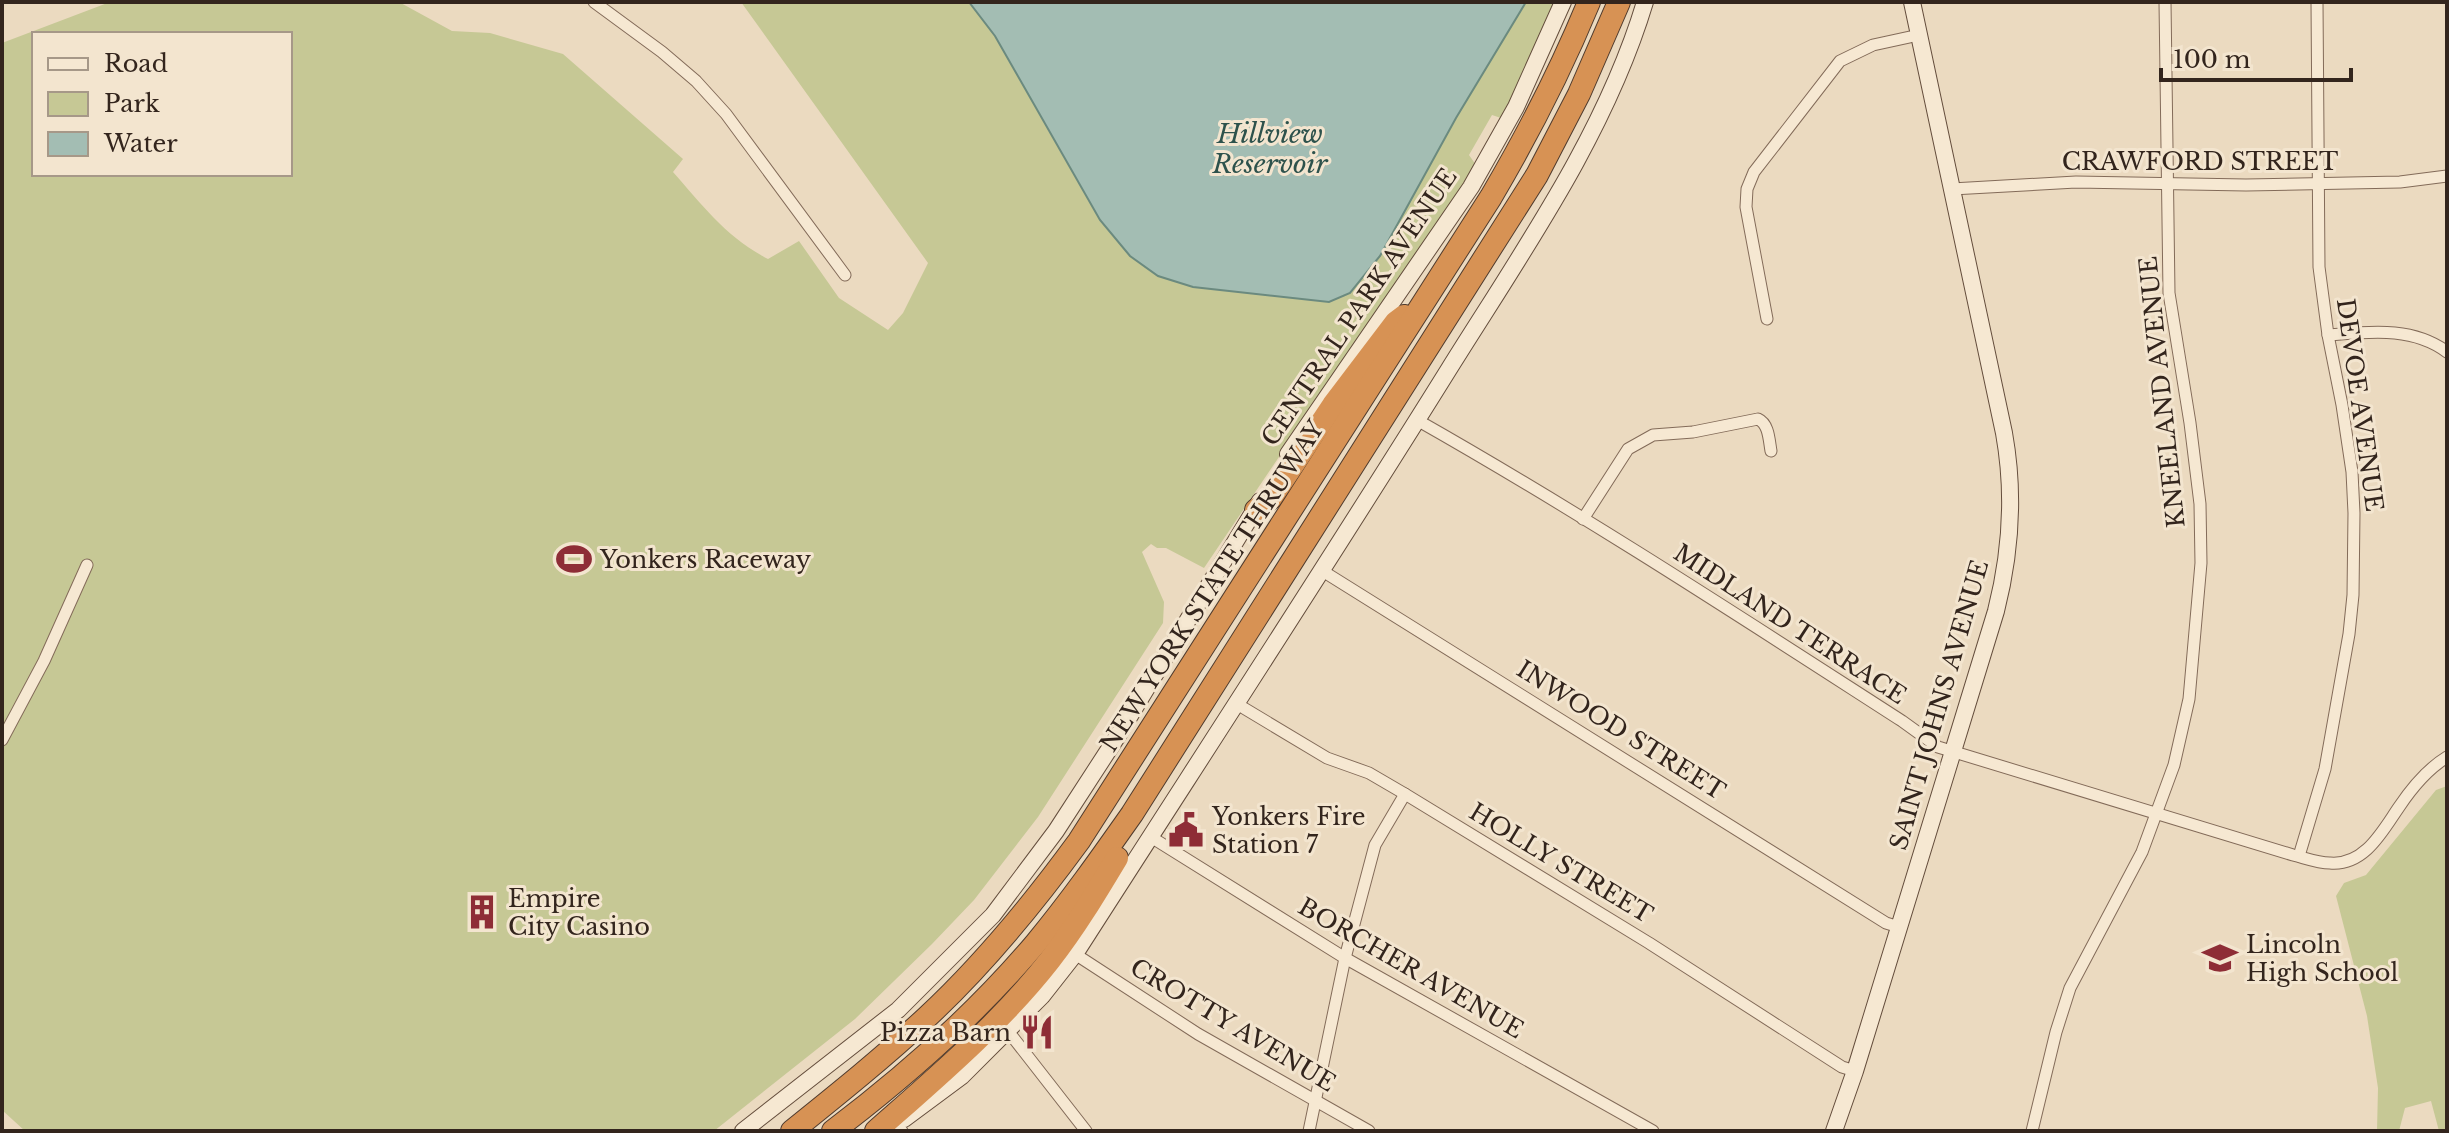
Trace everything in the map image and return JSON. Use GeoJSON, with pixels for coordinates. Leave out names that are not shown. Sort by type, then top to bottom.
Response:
{"type":"FeatureCollection","features":[{"type":"Feature","properties":{"kind":"highway","name":"NEW YORK STATE THRUWAY"},"geometry":{"type":"LineString","coordinates":[[792,1131],[928,1016],[993,950],[1052,878],[1104,803],[1491,197],[1537,117],[1589,2]]}},
{"type":"Feature","properties":{"kind":"highway"},"geometry":{"type":"LineString","coordinates":[[833,1131],[907,1073],[983,1001],[1064,908],[1132,814],[1537,175],[1579,94],[1619,2]]}},
{"type":"Feature","properties":{"kind":"highway"},"geometry":{"type":"LineString","coordinates":[[1256,510],[1271,498],[1333,405],[1396,322],[1427,298]]}},
{"type":"Feature","properties":{"kind":"highway"},"geometry":{"type":"LineString","coordinates":[[890,1129],[1050,961],[1118,857],[1132,814]]}},
{"type":"Feature","properties":{"kind":"main road","name":"CENTRAL PARK AVENUE"},"geometry":{"type":"LineString","coordinates":[[743,1131],[898,1010],[993,915],[1071,808],[1256,510],[1282,462],[1471,187],[1516,107],[1563,2]]}},
{"type":"Feature","properties":{"kind":"main road"},"geometry":{"type":"LineString","coordinates":[[890,1129],[962,1076],[1042,996],[1075,954],[1237,704],[1567,178],[1606,104],[1645,2]]}},
{"type":"Feature","properties":{"kind":"main road","name":"SAINT JOHNS AVENUE"},"geometry":{"type":"LineString","coordinates":[[1834,1131],[2001,591],[2009,539],[2011,494],[2005,442],[1912,2]]}},
{"type":"Feature","properties":{"kind":"street"},"geometry":{"type":"LineString","coordinates":[[594,2],[696,81],[726,114],[845,275]]}},
{"type":"Feature","properties":{"kind":"street","name":"KNEELAND AVENUE"},"geometry":{"type":"LineString","coordinates":[[2032,1131],[2070,988],[2142,852],[2174,765],[2189,699],[2201,563],[2200,504],[2169,293],[2165,2]]}},
{"type":"Feature","properties":{"kind":"street","name":"DEVOE AVENUE"},"geometry":{"type":"LineString","coordinates":[[2299,856],[2325,769],[2353,595],[2352,472],[2319,267],[2317,2]]}},
{"type":"Feature","properties":{"kind":"street"},"geometry":{"type":"LineString","coordinates":[[1767,319],[1746,207],[1747,189],[1754,172],[1840,61],[1873,45],[1919,35]]}},
{"type":"Feature","properties":{"kind":"street","name":"CRAWFORD STREET"},"geometry":{"type":"LineString","coordinates":[[1952,189],[2076,182],[2246,185],[2400,182],[2447,176]]}},
{"type":"Feature","properties":{"kind":"street"},"geometry":{"type":"LineString","coordinates":[[2328,335],[2402,333],[2419,336],[2447,352]]}},
{"type":"Feature","properties":{"kind":"street"},"geometry":{"type":"LineString","coordinates":[[1583,519],[1628,449],[1653,435],[1693,432],[1758,419],[1766,427],[1771,451]]}},
{"type":"Feature","properties":{"kind":"street","name":"MIDLAND TERRACE"},"geometry":{"type":"LineString","coordinates":[[1417,420],[1630,547],[1938,747],[2331,864],[2361,854],[2382,834],[2400,804],[2437,763],[2447,757]]}},
{"type":"Feature","properties":{"kind":"street"},"geometry":{"type":"LineString","coordinates":[[2,740],[44,661],[87,565]]}},
{"type":"Feature","properties":{"kind":"street","name":"INWOOD STREET"},"geometry":{"type":"LineString","coordinates":[[1321,570],[1886,923],[1899,927]]}},
{"type":"Feature","properties":{"kind":"street","name":"HOLLY STREET"},"geometry":{"type":"LineString","coordinates":[[1237,704],[1327,758],[1369,773],[1405,794],[1649,943],[1842,1067],[1855,1071]]}},
{"type":"Feature","properties":{"kind":"street"},"geometry":{"type":"LineString","coordinates":[[1309,1131],[1345,958],[1375,845],[1405,794]]}},
{"type":"Feature","properties":{"kind":"street","name":"BORCHER AVENUE"},"geometry":{"type":"LineString","coordinates":[[1151,837],[1345,958],[1653,1131]]}},
{"type":"Feature","properties":{"kind":"street","name":"CROTTY AVENUE"},"geometry":{"type":"LineString","coordinates":[[1075,954],[1198,1034],[1369,1131]]}},
{"type":"Feature","properties":{"kind":"street"},"geometry":{"type":"LineString","coordinates":[[1008,1031],[1086,1131]]}},
{"type":"Feature","properties":{"kind":"green space","name":"Yonkers Raceway"},"geometry":{"type":"Polygon","coordinates":[[[110,2],[399,2],[452,31],[490,33],[563,54],[683,159],[673,172],[727,231],[768,259],[799,241],[839,298],[888,330],[903,313],[928,263],[741,2],[969,2],[995,36],[1100,220],[1456,118],[1526,2],[1555,2],[1504,119],[1492,115],[1469,155],[1476,165],[1204,568],[1166,548],[1151,544],[1142,552],[1164,602],[1163,623],[1038,817],[974,900],[855,1019],[714,1131],[25,1131],[2,1110],[2,43],[110,2]]]}},
{"type":"Feature","properties":{"kind":"green space"},"geometry":{"type":"Polygon","coordinates":[[[2447,786],[2447,1131],[2439,1131],[2431,1101],[2405,1108],[2399,1131],[2377,1131],[2378,1088],[2367,1016],[2336,896],[2344,883],[2366,875],[2436,790],[2447,786]]]}},
{"type":"Feature","properties":{"kind":"water","name":"Hillview Reservoir"},"geometry":{"type":"Polygon","coordinates":[[[969,2],[1526,2],[1456,118],[1380,256],[1350,293],[1329,302],[1193,287],[1158,276],[1130,256],[1100,220],[995,36],[969,2]]]}},
{"type":"Feature","properties":{"kind":"place","name":"Yonkers Raceway"},"geometry":{"type":"Point","coordinates":[574,559]}},
{"type":"Feature","properties":{"kind":"place","name":"Yonkers Fire Station 7"},"geometry":{"type":"Point","coordinates":[1186,830]}},
{"type":"Feature","properties":{"kind":"place","name":"Empire City Casino"},"geometry":{"type":"Point","coordinates":[482,912]}},
{"type":"Feature","properties":{"kind":"place","name":"Lincoln High School"},"geometry":{"type":"Point","coordinates":[2220,958]}},
{"type":"Feature","properties":{"kind":"place","name":"Pizza Barn"},"geometry":{"type":"Point","coordinates":[1037,1032]}}]}
